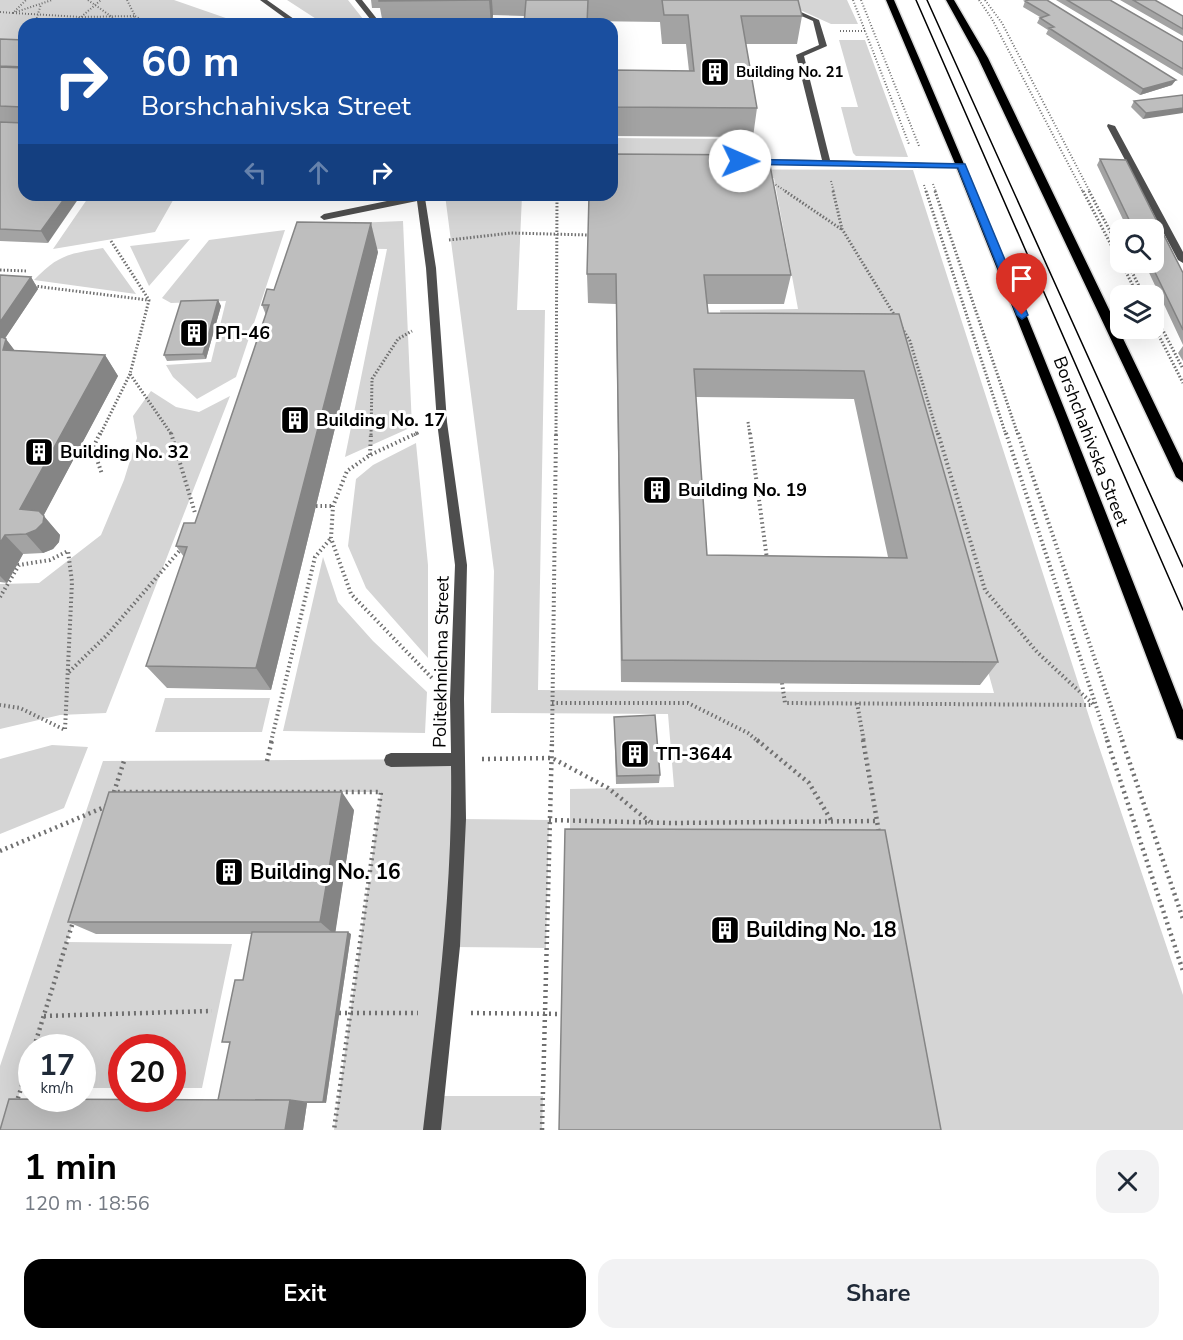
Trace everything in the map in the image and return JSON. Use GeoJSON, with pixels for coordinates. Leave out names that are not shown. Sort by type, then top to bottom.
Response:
{"type":"FeatureCollection","features":[{"type":"Feature","properties":{"kind":"main road","name":"Borshchahivska Street"},"geometry":{"type":"LineString","coordinates":[[890,0],[962,166],[1065,423],[1183,732]]}},
{"type":"Feature","properties":{"kind":"main road"},"geometry":{"type":"LineString","coordinates":[[950,0],[983,58],[1183,477]]}},
{"type":"Feature","properties":{"kind":"street"},"geometry":{"type":"LineString","coordinates":[[263,0],[289,18]]}},
{"type":"Feature","properties":{"kind":"street"},"geometry":{"type":"LineString","coordinates":[[358,0],[373,18]]}},
{"type":"Feature","properties":{"kind":"street"},"geometry":{"type":"LineString","coordinates":[[768,0],[816,20],[824,46],[800,56],[827,163]]}},
{"type":"Feature","properties":{"kind":"street"},"geometry":{"type":"LineString","coordinates":[[1111,126],[1183,260]]}},
{"type":"Feature","properties":{"kind":"street"},"geometry":{"type":"LineString","coordinates":[[740,161],[962,166]]}},
{"type":"Feature","properties":{"kind":"street"},"geometry":{"type":"LineString","coordinates":[[324,218],[398,201]]}},
{"type":"Feature","properties":{"kind":"street","name":"Politekhnichna Street"},"geometry":{"type":"LineString","coordinates":[[421,201],[431,268],[442,422],[461,565],[457,699],[459,819],[452,946],[432,1130]]}},
{"type":"Feature","properties":{"kind":"street"},"geometry":{"type":"LineString","coordinates":[[390,760],[457,759]]}},
{"type":"Feature","properties":{"kind":"path"},"geometry":{"type":"LineString","coordinates":[[13,13],[26,0]]}},
{"type":"Feature","properties":{"kind":"path"},"geometry":{"type":"LineString","coordinates":[[36,18],[42,3],[46,0]]}},
{"type":"Feature","properties":{"kind":"path"},"geometry":{"type":"LineString","coordinates":[[13,13],[52,0]]}},
{"type":"Feature","properties":{"kind":"path"},"geometry":{"type":"LineString","coordinates":[[88,0],[112,17]]}},
{"type":"Feature","properties":{"kind":"path"},"geometry":{"type":"LineString","coordinates":[[81,17],[101,0]]}},
{"type":"Feature","properties":{"kind":"path"},"geometry":{"type":"LineString","coordinates":[[127,0],[138,18]]}},
{"type":"Feature","properties":{"kind":"path"},"geometry":{"type":"LineString","coordinates":[[853,0],[922,165],[1094,705],[1183,970]]}},
{"type":"Feature","properties":{"kind":"path"},"geometry":{"type":"LineString","coordinates":[[861,0],[922,165],[1183,919]]}},
{"type":"Feature","properties":{"kind":"path"},"geometry":{"type":"LineString","coordinates":[[979,0],[997,28],[1110,241]]}},
{"type":"Feature","properties":{"kind":"path"},"geometry":{"type":"LineString","coordinates":[[986,0],[1002,23],[1110,231]]}},
{"type":"Feature","properties":{"kind":"path"},"geometry":{"type":"LineString","coordinates":[[0,12],[81,17],[135,16]]}},
{"type":"Feature","properties":{"kind":"path"},"geometry":{"type":"LineString","coordinates":[[838,31],[866,31]]}},
{"type":"Feature","properties":{"kind":"path"},"geometry":{"type":"LineString","coordinates":[[740,161],[842,229]]}},
{"type":"Feature","properties":{"kind":"path"},"geometry":{"type":"LineString","coordinates":[[827,163],[842,229],[910,341],[985,590],[1037,652],[1094,705]]}},
{"type":"Feature","properties":{"kind":"path"},"geometry":{"type":"LineString","coordinates":[[542,1130],[552,758],[557,201]]}},
{"type":"Feature","properties":{"kind":"path"},"geometry":{"type":"LineString","coordinates":[[452,240],[511,233],[589,235]]}},
{"type":"Feature","properties":{"kind":"path"},"geometry":{"type":"LineString","coordinates":[[102,474],[93,448],[130,374],[149,300],[111,241]]}},
{"type":"Feature","properties":{"kind":"path"},"geometry":{"type":"LineString","coordinates":[[0,270],[28,271]]}},
{"type":"Feature","properties":{"kind":"path"},"geometry":{"type":"LineString","coordinates":[[28,285],[149,300]]}},
{"type":"Feature","properties":{"kind":"path"},"geometry":{"type":"LineString","coordinates":[[1164,332],[1183,369]]}},
{"type":"Feature","properties":{"kind":"path"},"geometry":{"type":"LineString","coordinates":[[370,455],[372,379],[398,339]]}},
{"type":"Feature","properties":{"kind":"path"},"geometry":{"type":"LineString","coordinates":[[1161,339],[1183,383]]}},
{"type":"Feature","properties":{"kind":"path"},"geometry":{"type":"LineString","coordinates":[[130,374],[170,429],[188,481],[195,513]]}},
{"type":"Feature","properties":{"kind":"path"},"geometry":{"type":"LineString","coordinates":[[442,422],[370,455],[346,471],[333,506],[331,538],[351,594],[426,673],[457,699]]}},
{"type":"Feature","properties":{"kind":"path"},"geometry":{"type":"LineString","coordinates":[[748,422],[768,569]]}},
{"type":"Feature","properties":{"kind":"path"},"geometry":{"type":"LineString","coordinates":[[316,506],[333,506]]}},
{"type":"Feature","properties":{"kind":"path"},"geometry":{"type":"LineString","coordinates":[[267,761],[315,557],[331,538]]}},
{"type":"Feature","properties":{"kind":"path"},"geometry":{"type":"LineString","coordinates":[[69,673],[130,608],[185,543]]}},
{"type":"Feature","properties":{"kind":"path"},"geometry":{"type":"LineString","coordinates":[[0,597],[19,565],[50,560],[68,551],[72,582],[65,730],[20,708],[0,705]]}},
{"type":"Feature","properties":{"kind":"path"},"geometry":{"type":"LineString","coordinates":[[782,683],[785,703],[1094,705]]}},
{"type":"Feature","properties":{"kind":"path"},"geometry":{"type":"LineString","coordinates":[[552,703],[687,703],[748,733],[809,783],[832,821]]}},
{"type":"Feature","properties":{"kind":"path"},"geometry":{"type":"LineString","coordinates":[[857,703],[880,844]]}},
{"type":"Feature","properties":{"kind":"path"},"geometry":{"type":"LineString","coordinates":[[457,759],[552,758],[608,788],[651,823]]}},
{"type":"Feature","properties":{"kind":"path"},"geometry":{"type":"LineString","coordinates":[[107,815],[124,761]]}},
{"type":"Feature","properties":{"kind":"path"},"geometry":{"type":"LineString","coordinates":[[114,792],[381,792],[334,1130]]}},
{"type":"Feature","properties":{"kind":"path"},"geometry":{"type":"LineString","coordinates":[[0,850],[110,805]]}},
{"type":"Feature","properties":{"kind":"path"},"geometry":{"type":"LineString","coordinates":[[549,820],[651,823],[877,821]]}},
{"type":"Feature","properties":{"kind":"path"},"geometry":{"type":"LineString","coordinates":[[38,1034],[77,911]]}},
{"type":"Feature","properties":{"kind":"path"},"geometry":{"type":"LineString","coordinates":[[44,1016],[212,1011]]}},
{"type":"Feature","properties":{"kind":"path"},"geometry":{"type":"LineString","coordinates":[[339,1012],[563,1014]]}},
{"type":"Feature","properties":{"kind":"path"},"geometry":{"type":"LineString","coordinates":[[15,1109],[18,1099]]}},
{"type":"Feature","properties":{"kind":"shaded area"},"geometry":{"type":"Polygon","coordinates":[[[0,0],[174,0],[226,18],[18,18],[18,82],[0,81],[0,0]]]}},
{"type":"Feature","properties":{"kind":"shaded area"},"geometry":{"type":"Polygon","coordinates":[[[287,0],[348,0],[362,18],[315,18],[287,0]]]}},
{"type":"Feature","properties":{"kind":"shaded area"},"geometry":{"type":"Polygon","coordinates":[[[778,0],[847,0],[858,24],[831,24],[778,0]]]}},
{"type":"Feature","properties":{"kind":"shaded area"},"geometry":{"type":"Polygon","coordinates":[[[839,40],[865,40],[908,157],[856,156],[853,153],[841,107],[858,107],[839,40]]]}},
{"type":"Feature","properties":{"kind":"shaded area"},"geometry":{"type":"Polygon","coordinates":[[[618,138],[726,139],[729,155],[618,155],[618,138]]]}},
{"type":"Feature","properties":{"kind":"shaded area"},"geometry":{"type":"Polygon","coordinates":[[[618,169],[913,170],[1093,729],[1183,995],[1183,1130],[928,1130],[570,838],[570,789],[674,787],[668,714],[491,713],[494,571],[446,201],[522,201],[517,310],[545,310],[538,690],[994,693],[895,336],[722,334],[720,310],[798,309],[774,178],[618,178],[618,169]]]}},
{"type":"Feature","properties":{"kind":"shaded area"},"geometry":{"type":"Polygon","coordinates":[[[86,201],[173,201],[155,232],[53,249],[86,201]]]}},
{"type":"Feature","properties":{"kind":"shaded area"},"geometry":{"type":"Polygon","coordinates":[[[403,221],[412,427],[345,457],[387,249],[298,248],[305,225],[403,221]]]}},
{"type":"Feature","properties":{"kind":"shaded area"},"geometry":{"type":"Polygon","coordinates":[[[285,230],[236,377],[197,399],[173,377],[166,365],[211,362],[226,301],[171,303],[162,298],[209,240],[285,230]]]}},
{"type":"Feature","properties":{"kind":"shaded area"},"geometry":{"type":"Polygon","coordinates":[[[190,239],[149,286],[130,246],[190,239]]]}},
{"type":"Feature","properties":{"kind":"shaded area"},"geometry":{"type":"Polygon","coordinates":[[[103,248],[136,294],[34,280],[65,256],[103,248]]]}},
{"type":"Feature","properties":{"kind":"shaded area"},"geometry":{"type":"Polygon","coordinates":[[[151,391],[176,407],[199,412],[230,396],[106,713],[60,715],[0,729],[0,584],[39,583],[101,535],[124,480],[137,438],[133,416],[151,391]]]}},
{"type":"Feature","properties":{"kind":"shaded area"},"geometry":{"type":"Polygon","coordinates":[[[416,443],[428,565],[428,658],[366,588],[348,546],[356,479],[373,465],[416,443]]]}},
{"type":"Feature","properties":{"kind":"shaded area"},"geometry":{"type":"Polygon","coordinates":[[[323,557],[338,602],[373,641],[427,692],[425,733],[283,731],[323,557]]]}},
{"type":"Feature","properties":{"kind":"shaded area"},"geometry":{"type":"Polygon","coordinates":[[[165,698],[270,698],[262,732],[155,732],[165,698]]]}},
{"type":"Feature","properties":{"kind":"shaded area"},"geometry":{"type":"Polygon","coordinates":[[[52,745],[88,747],[64,808],[0,834],[0,759],[52,745]]]}},
{"type":"Feature","properties":{"kind":"shaded area"},"geometry":{"type":"Polygon","coordinates":[[[457,759],[459,819],[549,820],[546,948],[452,947],[436,1096],[543,1096],[542,1130],[334,1130],[381,792],[115,792],[67,942],[232,944],[202,1088],[186,1088],[186,1034],[108,1034],[108,1088],[96,1088],[96,1034],[18,1034],[18,1098],[8,1130],[0,1130],[0,1066],[103,761],[457,759]]]}},
{"type":"Feature","properties":{"kind":"building"},"geometry":{"type":"Polygon","coordinates":[[[379,0],[489,0],[379,1],[379,0]]]}},
{"type":"Feature","properties":{"kind":"building"},"geometry":{"type":"Polygon","coordinates":[[[526,0],[588,0],[587,18],[524,18],[526,0]]]}},
{"type":"Feature","properties":{"kind":"building"},"geometry":{"type":"Polygon","coordinates":[[[662,0],[798,0],[802,16],[741,16],[757,108],[618,107],[618,70],[694,71],[688,15],[664,15],[662,0]]]}},
{"type":"Feature","properties":{"kind":"building"},"geometry":{"type":"Polygon","coordinates":[[[1047,0],[1176,80],[1143,89],[1049,28],[1054,27],[1040,18],[1049,15],[1025,1],[1047,0]]]}},
{"type":"Feature","properties":{"kind":"building"},"geometry":{"type":"Polygon","coordinates":[[[1067,0],[1110,0],[1183,42],[1183,69],[1067,0]]]}},
{"type":"Feature","properties":{"kind":"building"},"geometry":{"type":"Polygon","coordinates":[[[1133,0],[1155,0],[1183,16],[1183,29],[1133,0]]]}},
{"type":"Feature","properties":{"kind":"building"},"geometry":{"type":"Polygon","coordinates":[[[0,39],[18,40],[18,67],[0,66],[0,39]]]}},
{"type":"Feature","properties":{"kind":"building"},"geometry":{"type":"Polygon","coordinates":[[[0,67],[18,68],[18,107],[0,106],[0,67]]]}},
{"type":"Feature","properties":{"kind":"building"},"geometry":{"type":"Polygon","coordinates":[[[1183,95],[1183,108],[1146,113],[1134,101],[1183,95]]]}},
{"type":"Feature","properties":{"kind":"building"},"geometry":{"type":"Polygon","coordinates":[[[0,122],[18,123],[18,201],[63,201],[41,231],[0,229],[0,122]]]}},
{"type":"Feature","properties":{"kind":"building","name":"Building No. 19"},"geometry":{"type":"Polygon","coordinates":[[[618,154],[768,155],[791,275],[704,275],[708,313],[899,314],[998,662],[622,660],[616,274],[587,274],[589,201],[618,201],[618,154]],[[694,369],[707,555],[907,558],[864,371],[694,369]]]}},
{"type":"Feature","properties":{"kind":"building"},"geometry":{"type":"Polygon","coordinates":[[[1100,159],[1126,160],[1156,219],[1129,219],[1100,159]]]}},
{"type":"Feature","properties":{"kind":"building","name":"Building No. 17"},"geometry":{"type":"Polygon","coordinates":[[[297,222],[371,223],[256,668],[146,666],[187,547],[176,546],[184,523],[195,523],[269,305],[262,305],[267,289],[274,290],[297,222]]]}},
{"type":"Feature","properties":{"kind":"building"},"geometry":{"type":"Polygon","coordinates":[[[1164,235],[1183,273],[1183,330],[1164,291],[1164,285],[1161,285],[1155,273],[1164,273],[1164,235]]]}},
{"type":"Feature","properties":{"kind":"building"},"geometry":{"type":"Polygon","coordinates":[[[0,275],[31,277],[0,322],[0,275]]]}},
{"type":"Feature","properties":{"kind":"building","name":"РП-46"},"geometry":{"type":"Polygon","coordinates":[[[218,300],[203,354],[164,355],[181,301],[218,300]]]}},
{"type":"Feature","properties":{"kind":"building","name":"Building No. 32"},"geometry":{"type":"Polygon","coordinates":[[[0,338],[6,339],[3,350],[105,355],[20,509],[39,511],[44,516],[43,523],[36,530],[26,534],[5,535],[0,543],[0,338]]]}},
{"type":"Feature","properties":{"kind":"building","name":"ТП-3644"},"geometry":{"type":"Polygon","coordinates":[[[655,715],[660,775],[617,776],[614,717],[655,715]]]}},
{"type":"Feature","properties":{"kind":"building","name":"Building No. 16"},"geometry":{"type":"Polygon","coordinates":[[[109,792],[342,792],[320,922],[68,922],[109,792]]]}},
{"type":"Feature","properties":{"kind":"building","name":"Building No. 18"},"geometry":{"type":"Polygon","coordinates":[[[565,829],[885,830],[941,1130],[559,1130],[565,829]]]}},
{"type":"Feature","properties":{"kind":"building"},"geometry":{"type":"Polygon","coordinates":[[[252,932],[348,932],[323,1102],[218,1100],[230,1042],[222,1042],[235,980],[243,980],[252,932]]]}},
{"type":"Feature","properties":{"kind":"building"},"geometry":{"type":"Polygon","coordinates":[[[9,1099],[18,1099],[18,1112],[96,1112],[96,1099],[108,1099],[108,1112],[186,1112],[186,1100],[290,1100],[285,1130],[0,1130],[9,1099]]]}},
{"type":"Feature","properties":{"kind":"tram line"},"geometry":{"type":"LineString","coordinates":[[916,0],[1183,610]]}},
{"type":"Feature","properties":{"kind":"tram line"},"geometry":{"type":"LineString","coordinates":[[927,0],[1183,567]]}},
{"type":"Feature","properties":{"kind":"place","name":"Building No. 21"},"geometry":{"type":"Point","coordinates":[715,72]}},
{"type":"Feature","properties":{"kind":"place","name":"РП-46"},"geometry":{"type":"Point","coordinates":[194,333]}},
{"type":"Feature","properties":{"kind":"place","name":"Building No. 17"},"geometry":{"type":"Point","coordinates":[295,420]}},
{"type":"Feature","properties":{"kind":"place","name":"Building No. 32"},"geometry":{"type":"Point","coordinates":[39,452]}},
{"type":"Feature","properties":{"kind":"place","name":"Building No. 19"},"geometry":{"type":"Point","coordinates":[657,490]}},
{"type":"Feature","properties":{"kind":"place","name":"ТП-3644"},"geometry":{"type":"Point","coordinates":[635,754]}},
{"type":"Feature","properties":{"kind":"place","name":"Building No. 16"},"geometry":{"type":"Point","coordinates":[229,872]}},
{"type":"Feature","properties":{"kind":"place","name":"Building No. 18"},"geometry":{"type":"Point","coordinates":[725,930]}},
{"type":"Feature","properties":{"kind":"route"},"geometry":{"type":"LineString","coordinates":[[740,161],[962,166],[1022,315]]}}]}
